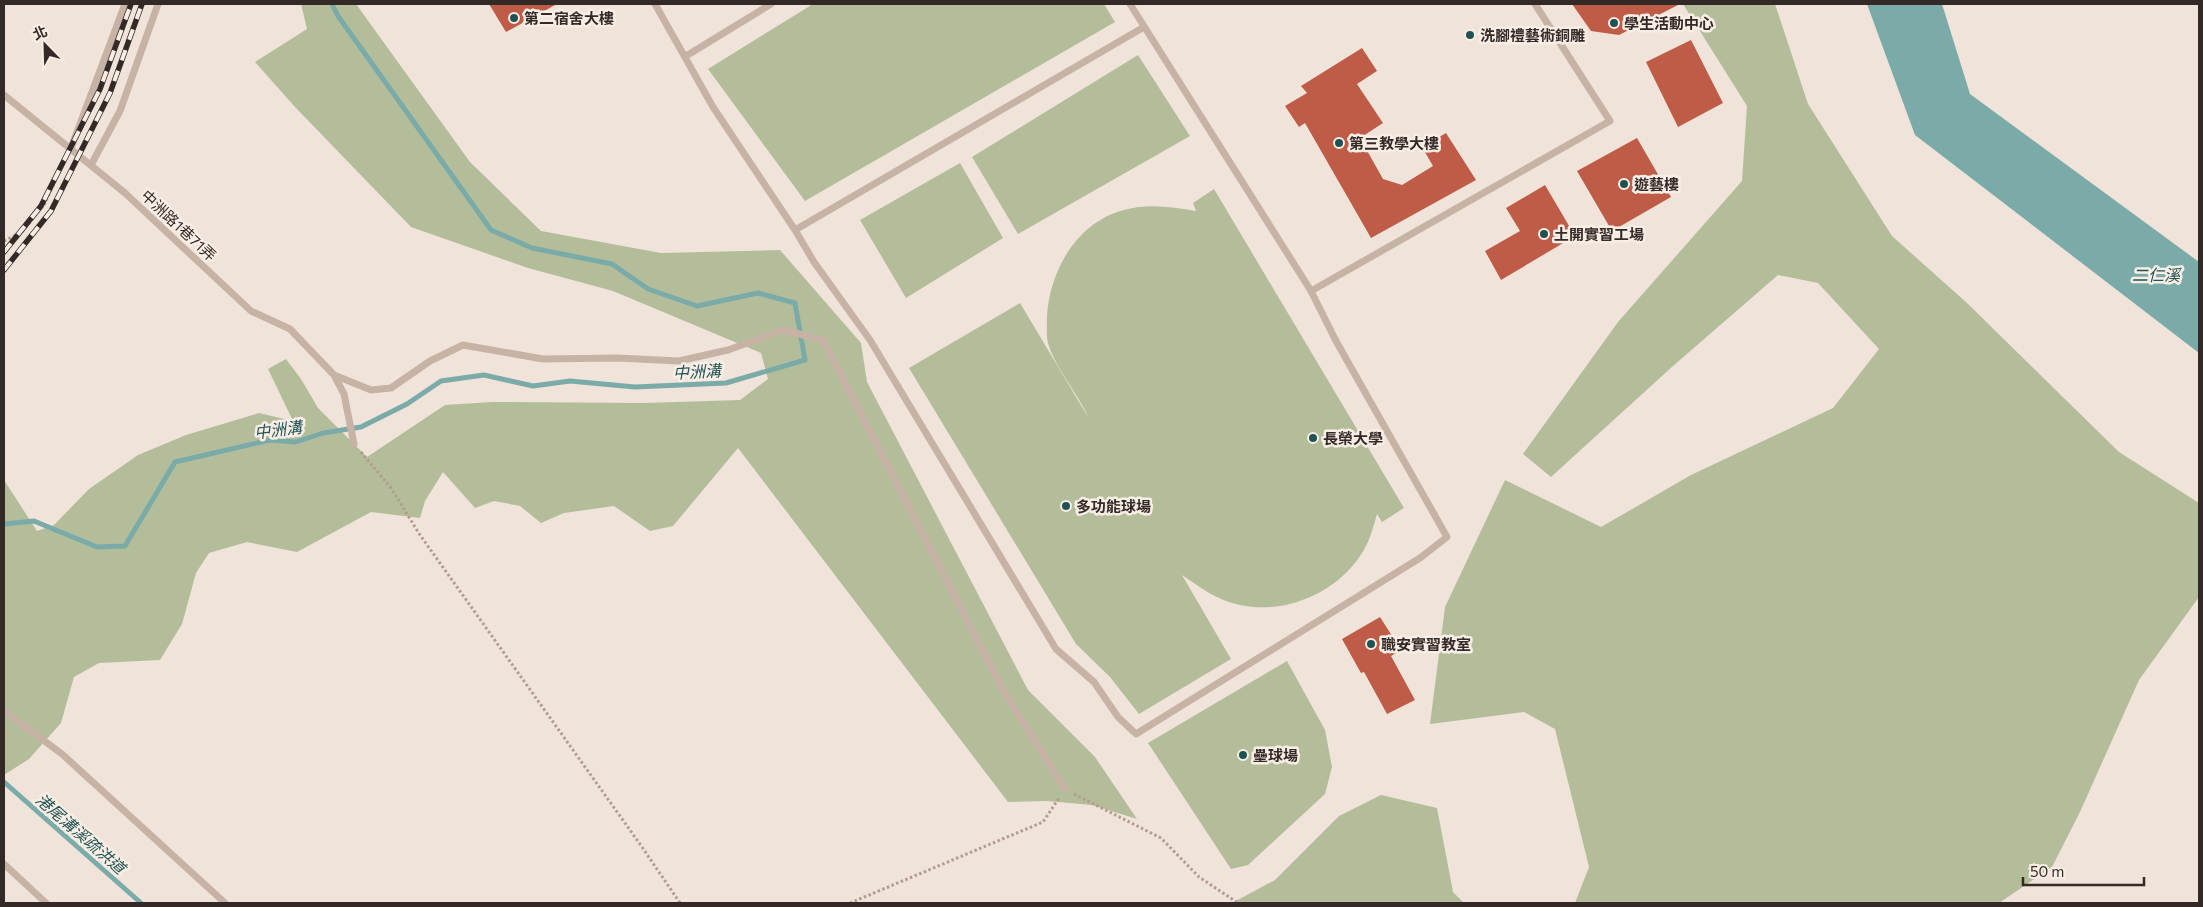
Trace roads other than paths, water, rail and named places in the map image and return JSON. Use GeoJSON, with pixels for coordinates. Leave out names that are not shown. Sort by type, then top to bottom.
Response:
{"type":"FeatureCollection","features":[{"type":"Feature","properties":{"kind":"lane"},"geometry":{"type":"LineString","coordinates":[[71,148],[125,4]]}},
{"type":"Feature","properties":{"kind":"lane"},"geometry":{"type":"LineString","coordinates":[[91,165],[120,111],[158,4]]}},
{"type":"Feature","properties":{"kind":"lane"},"geometry":{"type":"LineString","coordinates":[[655,4],[714,107],[814,262],[875,347],[1056,649],[1094,682],[1118,717],[1136,734],[1420,558],[1447,537],[1336,341],[1311,291],[1130,4]]}},
{"type":"Feature","properties":{"kind":"lane"},"geometry":{"type":"LineString","coordinates":[[686,56],[771,4]]}},
{"type":"Feature","properties":{"kind":"lane"},"geometry":{"type":"LineString","coordinates":[[1311,291],[1610,120],[1535,4]]}},
{"type":"Feature","properties":{"kind":"lane"},"geometry":{"type":"LineString","coordinates":[[795,230],[1144,27]]}},
{"type":"Feature","properties":{"kind":"lane","name":"中洲路1巷71弄"},"geometry":{"type":"LineString","coordinates":[[4,95],[125,193],[251,311],[290,329],[334,375]]}},
{"type":"Feature","properties":{"kind":"lane"},"geometry":{"type":"LineString","coordinates":[[334,375],[371,390],[391,388],[430,361],[463,345],[543,359],[617,358],[678,361],[728,350],[783,330],[823,340],[1003,690],[1065,789]]}},
{"type":"Feature","properties":{"kind":"lane"},"geometry":{"type":"LineString","coordinates":[[334,375],[344,394],[354,444]]}},
{"type":"Feature","properties":{"kind":"lane"},"geometry":{"type":"LineString","coordinates":[[4,712],[62,754],[225,903]]}},
{"type":"Feature","properties":{"kind":"lane"},"geometry":{"type":"LineString","coordinates":[[4,864],[46,903]]}},
{"type":"Feature","properties":{"kind":"water","name":"二仁溪"},"geometry":{"type":"Polygon","coordinates":[[[1867,4],[1942,4],[1970,94],[2199,262],[2199,353],[1915,135],[1867,4]]]}},
{"type":"Feature","properties":{"kind":"waterway","name":"中洲溝"},"geometry":{"type":"LineString","coordinates":[[4,524],[34,521],[97,547],[125,546],[175,462],[270,440],[296,442],[323,433],[361,427],[407,404],[441,381],[484,375],[533,386],[570,381],[635,387],[726,383],[805,360],[795,303],[758,293],[697,306],[648,289],[612,264],[532,248],[491,230],[338,16],[332,4]]}},
{"type":"Feature","properties":{"kind":"waterway","name":"港尾溝溪疏洪道"},"geometry":{"type":"LineString","coordinates":[[4,782],[141,903]]}},
{"type":"Feature","properties":{"kind":"railway"},"geometry":{"type":"LineString","coordinates":[[4,252],[41,206],[100,89],[131,4]]}},
{"type":"Feature","properties":{"kind":"railway"},"geometry":{"type":"LineString","coordinates":[[4,270],[51,211],[110,93],[142,4]]}},
{"type":"Feature","properties":{"kind":"place","name":"第二宿舍大樓"},"geometry":{"type":"Point","coordinates":[514,18]}},
{"type":"Feature","properties":{"kind":"place","name":"學生活動中心"},"geometry":{"type":"Point","coordinates":[1614,23]}},
{"type":"Feature","properties":{"kind":"place","name":"洗腳禮藝術銅雕"},"geometry":{"type":"Point","coordinates":[1470,35]}},
{"type":"Feature","properties":{"kind":"place","name":"第三教學大樓"},"geometry":{"type":"Point","coordinates":[1339,143]}},
{"type":"Feature","properties":{"kind":"place","name":"遊藝樓"},"geometry":{"type":"Point","coordinates":[1624,184]}},
{"type":"Feature","properties":{"kind":"place","name":"土開實習工場"},"geometry":{"type":"Point","coordinates":[1544,234]}},
{"type":"Feature","properties":{"kind":"place","name":"長榮大學"},"geometry":{"type":"Point","coordinates":[1313,438]}},
{"type":"Feature","properties":{"kind":"place","name":"多功能球場"},"geometry":{"type":"Point","coordinates":[1066,506]}},
{"type":"Feature","properties":{"kind":"place","name":"職安實習教室"},"geometry":{"type":"Point","coordinates":[1371,644]}},
{"type":"Feature","properties":{"kind":"place","name":"壘球場"},"geometry":{"type":"Point","coordinates":[1243,755]}}]}
